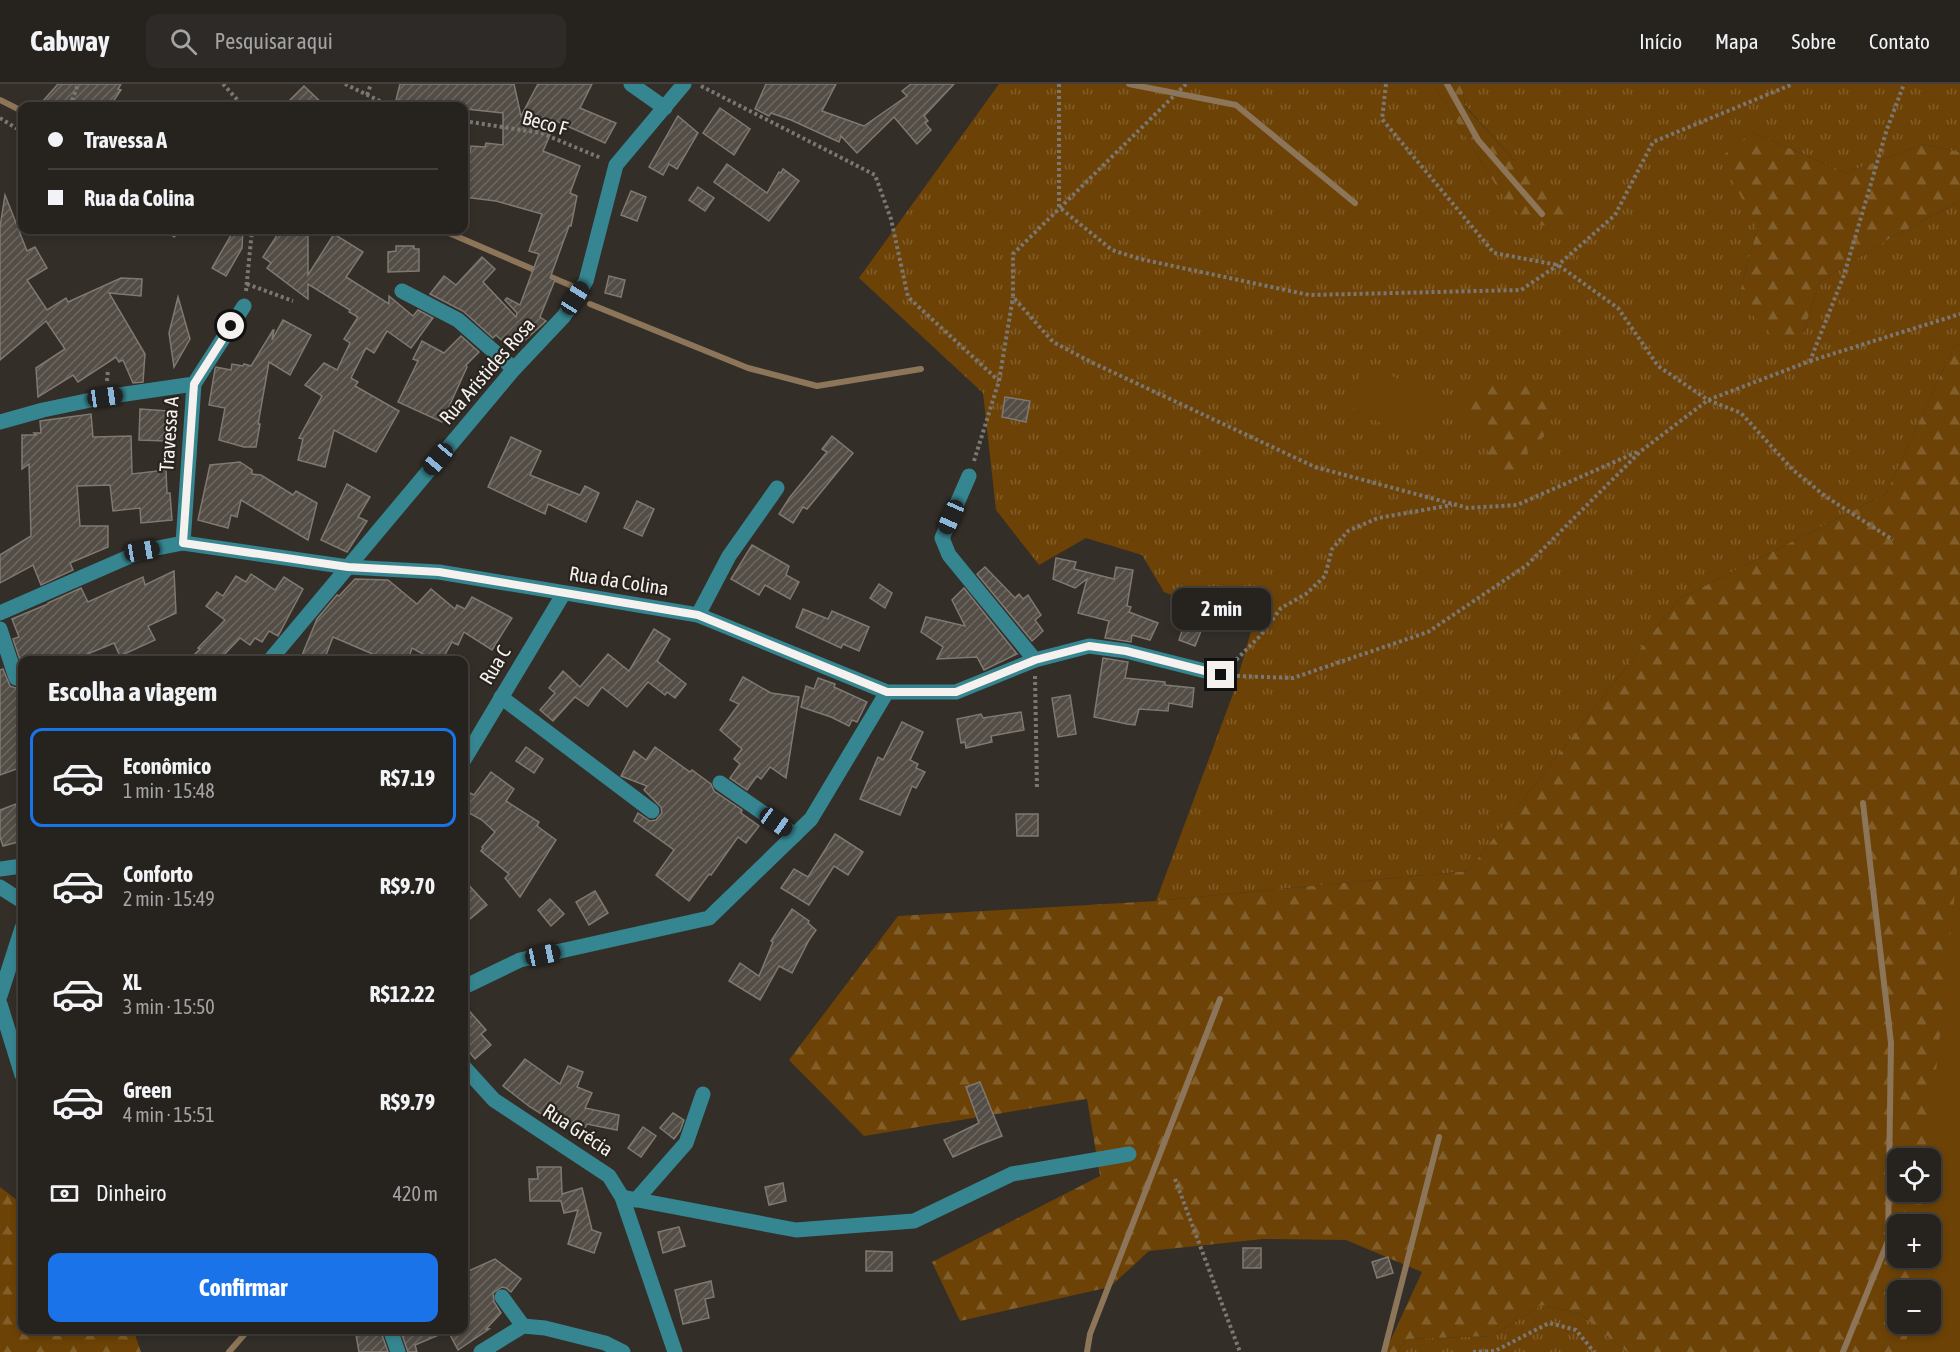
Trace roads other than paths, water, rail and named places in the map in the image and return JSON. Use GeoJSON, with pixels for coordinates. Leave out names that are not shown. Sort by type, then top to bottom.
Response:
{"type":"FeatureCollection","features":[{"type":"Feature","properties":{"kind":"street"},"geometry":{"type":"LineString","coordinates":[[631,84],[665,108]]}},
{"type":"Feature","properties":{"kind":"street","name":"Rua Aristides Rosa"},"geometry":{"type":"LineString","coordinates":[[273,656],[514,369],[564,316],[586,281],[616,165],[684,84]]}},
{"type":"Feature","properties":{"kind":"street"},"geometry":{"type":"LineString","coordinates":[[402,291],[458,320],[514,369]]}},
{"type":"Feature","properties":{"kind":"street","name":"Travessa A"},"geometry":{"type":"LineString","coordinates":[[183,543],[194,384],[244,306]]}},
{"type":"Feature","properties":{"kind":"street"},"geometry":{"type":"LineString","coordinates":[[0,422],[105,397],[194,384]]}},
{"type":"Feature","properties":{"kind":"street"},"geometry":{"type":"LineString","coordinates":[[969,476],[942,538],[948,555],[1035,660]]}},
{"type":"Feature","properties":{"kind":"street"},"geometry":{"type":"LineString","coordinates":[[698,615],[729,556],[777,488]]}},
{"type":"Feature","properties":{"kind":"street","name":"Rua da Colina"},"geometry":{"type":"LineString","coordinates":[[0,612],[142,551],[183,543],[348,567],[439,572],[698,615],[887,692],[956,692],[1035,660],[1089,646],[1126,651],[1221,675]]}},
{"type":"Feature","properties":{"kind":"street","name":"Rua C"},"geometry":{"type":"LineString","coordinates":[[468,753],[564,593]]}},
{"type":"Feature","properties":{"kind":"street"},"geometry":{"type":"LineString","coordinates":[[0,629],[16,678]]}},
{"type":"Feature","properties":{"kind":"street"},"geometry":{"type":"LineString","coordinates":[[468,985],[520,960],[707,920],[811,819],[887,692]]}},
{"type":"Feature","properties":{"kind":"street"},"geometry":{"type":"LineString","coordinates":[[501,697],[652,811]]}},
{"type":"Feature","properties":{"kind":"street"},"geometry":{"type":"LineString","coordinates":[[720,783],[795,835]]}},
{"type":"Feature","properties":{"kind":"street"},"geometry":{"type":"LineString","coordinates":[[0,868],[18,866]]}},
{"type":"Feature","properties":{"kind":"street"},"geometry":{"type":"LineString","coordinates":[[0,887],[18,898]]}},
{"type":"Feature","properties":{"kind":"street"},"geometry":{"type":"LineString","coordinates":[[0,996],[18,940]]}},
{"type":"Feature","properties":{"kind":"street"},"geometry":{"type":"LineString","coordinates":[[0,1004],[18,1062]]}},
{"type":"Feature","properties":{"kind":"street","name":"Rua Grécia"},"geometry":{"type":"LineString","coordinates":[[468,1071],[494,1100],[609,1176],[629,1199],[675,1352]]}},
{"type":"Feature","properties":{"kind":"street"},"geometry":{"type":"LineString","coordinates":[[629,1199],[686,1143],[703,1094]]}},
{"type":"Feature","properties":{"kind":"street"},"geometry":{"type":"LineString","coordinates":[[629,1199],[796,1230],[914,1221],[1012,1174],[1129,1154]]}},
{"type":"Feature","properties":{"kind":"street"},"geometry":{"type":"LineString","coordinates":[[502,1297],[523,1326]]}},
{"type":"Feature","properties":{"kind":"street"},"geometry":{"type":"LineString","coordinates":[[481,1352],[523,1326],[545,1328],[623,1352]]}},
{"type":"Feature","properties":{"kind":"street"},"geometry":{"type":"LineString","coordinates":[[392,1334],[398,1352]]}},
{"type":"Feature","properties":{"kind":"waterway"},"geometry":{"type":"LineString","coordinates":[[1129,84],[1236,105],[1355,203]]}},
{"type":"Feature","properties":{"kind":"waterway"},"geometry":{"type":"LineString","coordinates":[[1447,84],[1478,140],[1542,214]]}},
{"type":"Feature","properties":{"kind":"waterway"},"geometry":{"type":"LineString","coordinates":[[0,100],[18,109]]}},
{"type":"Feature","properties":{"kind":"waterway"},"geometry":{"type":"LineString","coordinates":[[451,234],[572,286]]}},
{"type":"Feature","properties":{"kind":"waterway"},"geometry":{"type":"LineString","coordinates":[[590,304],[748,368],[817,386],[921,369]]}},
{"type":"Feature","properties":{"kind":"waterway"},"geometry":{"type":"LineString","coordinates":[[1843,1352],[1888,1241],[1891,1043],[1863,803]]}},
{"type":"Feature","properties":{"kind":"waterway"},"geometry":{"type":"LineString","coordinates":[[1087,1352],[1090,1334],[1220,999]]}},
{"type":"Feature","properties":{"kind":"waterway"},"geometry":{"type":"LineString","coordinates":[[1384,1352],[1439,1137]]}},
{"type":"Feature","properties":{"kind":"waterway"},"geometry":{"type":"LineString","coordinates":[[229,1352],[245,1334]]}}]}
